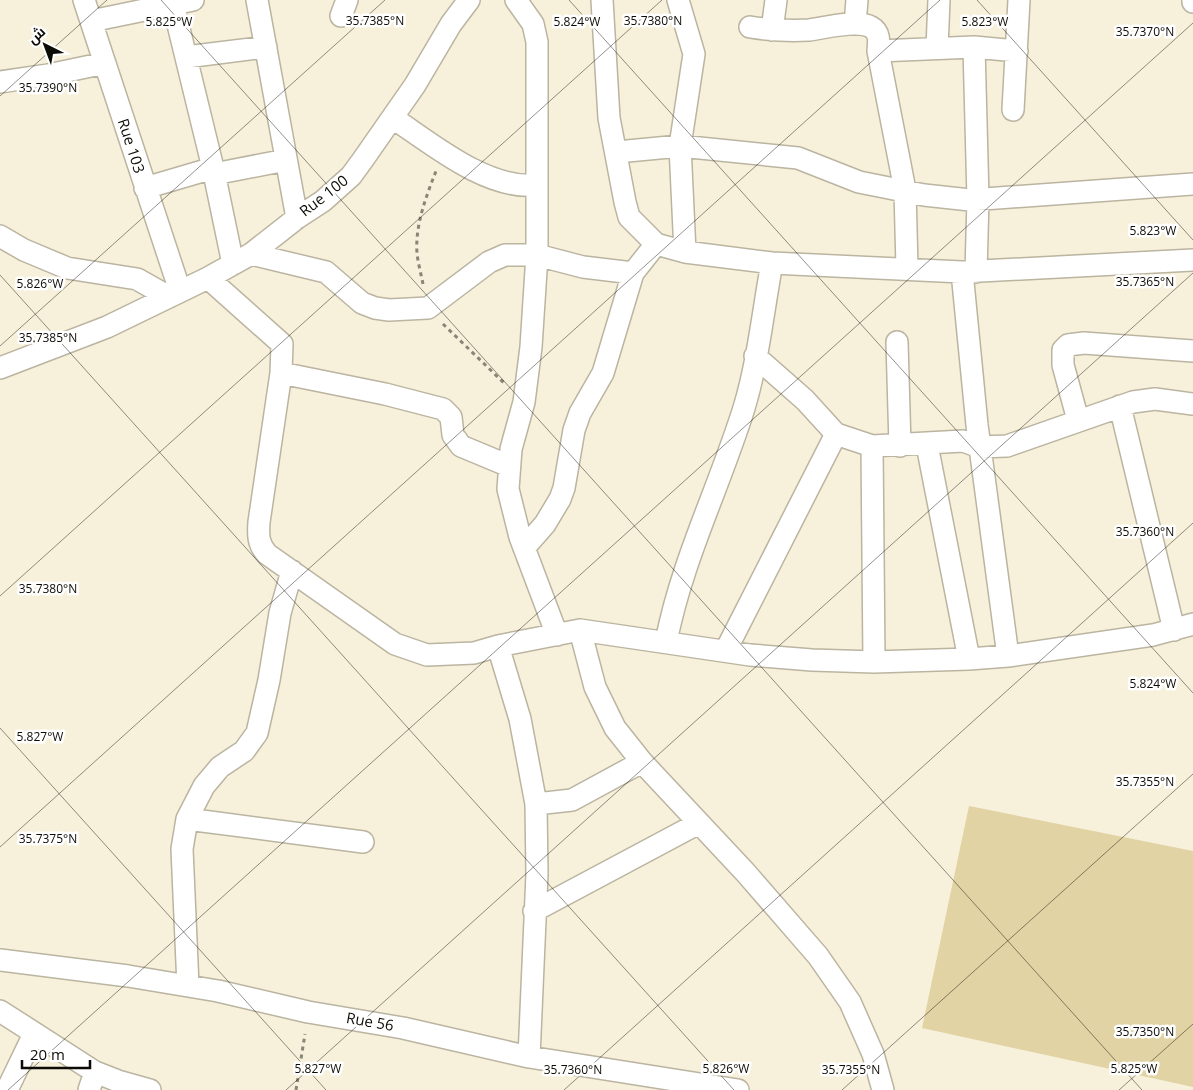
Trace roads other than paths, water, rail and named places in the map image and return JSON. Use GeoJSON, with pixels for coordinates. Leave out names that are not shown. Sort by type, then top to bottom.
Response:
{"type":"FeatureCollection","features":[{"type":"Feature","properties":{"kind":"street","name":"Rue 103"},"geometry":{"type":"LineString","coordinates":[[84,0],[145,188],[175,294]]}},
{"type":"Feature","properties":{"kind":"street"},"geometry":{"type":"LineString","coordinates":[[257,0],[297,218]]}},
{"type":"Feature","properties":{"kind":"street","name":"Rue 100"},"geometry":{"type":"LineString","coordinates":[[0,368],[140,312],[208,278],[242,259],[323,201],[351,176],[393,118],[451,24],[470,0]]}},
{"type":"Feature","properties":{"kind":"street"},"geometry":{"type":"LineString","coordinates":[[516,0],[533,24],[537,42],[537,255],[527,379],[509,466],[508,489],[524,548],[557,635]]}},
{"type":"Feature","properties":{"kind":"street"},"geometry":{"type":"LineString","coordinates":[[678,0],[694,54],[680,146],[685,252]]}},
{"type":"Feature","properties":{"kind":"street"},"geometry":{"type":"LineString","coordinates":[[772,30],[776,0]]}},
{"type":"Feature","properties":{"kind":"street"},"geometry":{"type":"LineString","coordinates":[[855,24],[857,0]]}},
{"type":"Feature","properties":{"kind":"street"},"geometry":{"type":"LineString","coordinates":[[937,48],[939,0]]}},
{"type":"Feature","properties":{"kind":"street"},"geometry":{"type":"LineString","coordinates":[[1013,110],[1019,0]]}},
{"type":"Feature","properties":{"kind":"street"},"geometry":{"type":"LineString","coordinates":[[91,21],[179,1],[186,57],[214,171],[242,259],[326,272],[362,303],[389,310],[428,308],[489,262],[505,255],[537,255],[583,267],[633,272]]}},
{"type":"Feature","properties":{"kind":"street"},"geometry":{"type":"LineString","coordinates":[[607,2],[609,118],[629,216],[656,244],[685,252],[772,263],[969,272],[1193,260]]}},
{"type":"Feature","properties":{"kind":"street"},"geometry":{"type":"LineString","coordinates":[[750,27],[772,30],[808,30],[866,24],[876,30],[878,35],[878,51],[905,190],[907,268]]}},
{"type":"Feature","properties":{"kind":"street"},"geometry":{"type":"LineString","coordinates":[[186,57],[266,47]]}},
{"type":"Feature","properties":{"kind":"street"},"geometry":{"type":"LineString","coordinates":[[878,51],[974,47],[1017,52]]}},
{"type":"Feature","properties":{"kind":"street"},"geometry":{"type":"LineString","coordinates":[[974,47],[978,199],[969,272],[969,354],[1008,656]]}},
{"type":"Feature","properties":{"kind":"street"},"geometry":{"type":"LineString","coordinates":[[0,82],[105,63]]}},
{"type":"Feature","properties":{"kind":"street"},"geometry":{"type":"LineString","coordinates":[[393,118],[444,152],[490,178],[517,185],[536,185]]}},
{"type":"Feature","properties":{"kind":"street"},"geometry":{"type":"LineString","coordinates":[[617,152],[680,146],[798,158],[859,182],[924,195],[978,199],[1193,184]]}},
{"type":"Feature","properties":{"kind":"street"},"geometry":{"type":"LineString","coordinates":[[145,188],[214,171],[286,160]]}},
{"type":"Feature","properties":{"kind":"street"},"geometry":{"type":"LineString","coordinates":[[0,236],[24,250],[67,268],[138,279],[175,294]]}},
{"type":"Feature","properties":{"kind":"street"},"geometry":{"type":"LineString","coordinates":[[524,548],[545,524],[560,500],[564,488],[574,430],[580,413],[603,373],[633,272],[656,244]]}},
{"type":"Feature","properties":{"kind":"street"},"geometry":{"type":"LineString","coordinates":[[666,642],[682,573],[743,409],[772,263]]}},
{"type":"Feature","properties":{"kind":"street"},"geometry":{"type":"LineString","coordinates":[[208,278],[279,340],[283,351],[258,535],[262,548],[324,596],[395,644],[426,655],[462,655],[580,630],[812,660],[874,662],[969,659],[1008,656],[1153,635],[1184,627],[1120,406]]}},
{"type":"Feature","properties":{"kind":"street"},"geometry":{"type":"LineString","coordinates":[[897,342],[900,446]]}},
{"type":"Feature","properties":{"kind":"street"},"geometry":{"type":"LineString","coordinates":[[1078,420],[1063,365],[1063,350],[1068,344],[1084,343],[1193,351]]}},
{"type":"Feature","properties":{"kind":"street"},"geometry":{"type":"LineString","coordinates":[[755,356],[805,400],[836,434],[872,446],[927,445],[963,441],[980,447],[1007,446],[1120,406],[1155,399],[1193,404]]}},
{"type":"Feature","properties":{"kind":"street"},"geometry":{"type":"LineString","coordinates":[[281,373],[385,394],[443,409],[451,417],[453,435],[461,446],[509,466]]}},
{"type":"Feature","properties":{"kind":"street"},"geometry":{"type":"LineString","coordinates":[[726,650],[836,434]]}},
{"type":"Feature","properties":{"kind":"street"},"geometry":{"type":"LineString","coordinates":[[927,445],[969,659]]}},
{"type":"Feature","properties":{"kind":"street"},"geometry":{"type":"LineString","coordinates":[[872,446],[874,662]]}},
{"type":"Feature","properties":{"kind":"street"},"geometry":{"type":"LineString","coordinates":[[188,986],[182,849],[187,819],[204,786],[220,767],[244,752],[257,733],[269,680],[280,613],[292,571]]}},
{"type":"Feature","properties":{"kind":"street"},"geometry":{"type":"LineString","coordinates":[[580,630],[595,687],[602,705],[615,728],[642,762],[746,872],[818,956],[850,1002],[873,1054],[883,1090]]}},
{"type":"Feature","properties":{"kind":"street"},"geometry":{"type":"LineString","coordinates":[[498,646],[520,719],[536,804],[538,841],[529,1057]]}},
{"type":"Feature","properties":{"kind":"street"},"geometry":{"type":"LineString","coordinates":[[536,804],[572,800],[642,762]]}},
{"type":"Feature","properties":{"kind":"street"},"geometry":{"type":"LineString","coordinates":[[187,819],[362,842]]}},
{"type":"Feature","properties":{"kind":"street"},"geometry":{"type":"LineString","coordinates":[[534,911],[699,823]]}},
{"type":"Feature","properties":{"kind":"street","name":"Rue 56"},"geometry":{"type":"LineString","coordinates":[[0,960],[128,976],[188,986],[308,1012],[402,1028],[529,1057],[738,1090]]}},
{"type":"Feature","properties":{"kind":"street"},"geometry":{"type":"LineString","coordinates":[[0,1011],[34,1034],[92,1081],[118,1081],[150,1090]]}},
{"type":"Feature","properties":{"kind":"street"},"geometry":{"type":"LineString","coordinates":[[7,1090],[34,1034]]}}]}
